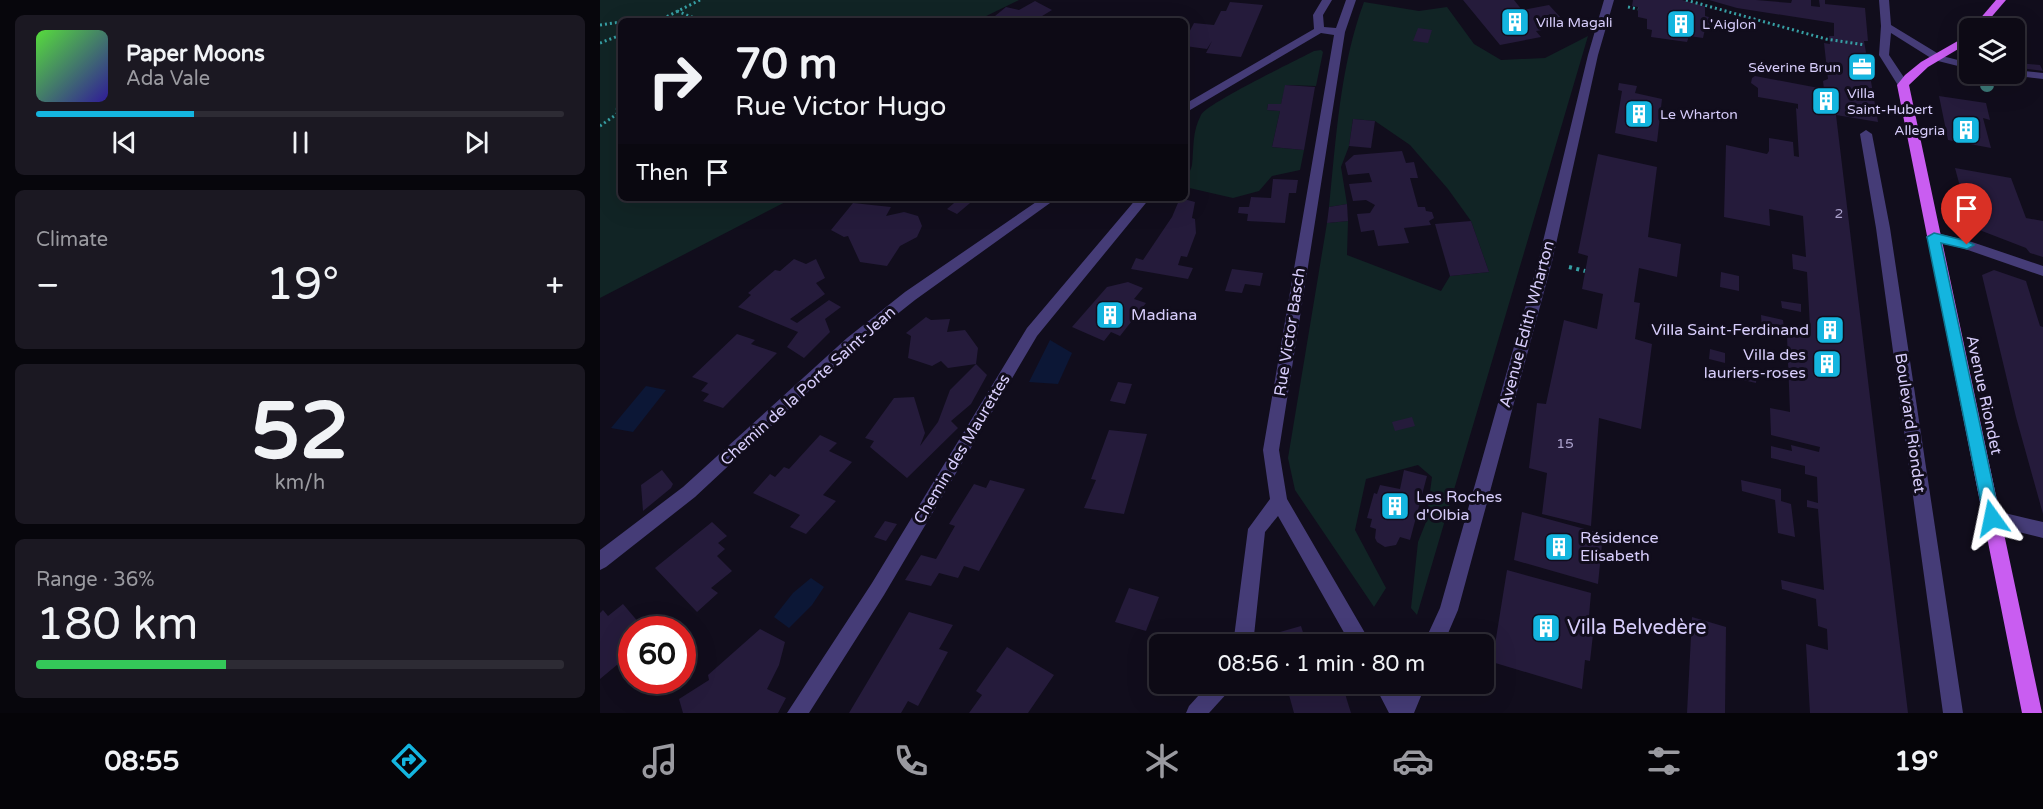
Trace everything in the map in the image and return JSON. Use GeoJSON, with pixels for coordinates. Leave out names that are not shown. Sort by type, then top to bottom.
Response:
{"type":"FeatureCollection","features":[{"type":"Feature","properties":{"kind":"main road"},"geometry":{"type":"LineString","coordinates":[[1986,18],[2001,0]]}},
{"type":"Feature","properties":{"kind":"main road"},"geometry":{"type":"LineString","coordinates":[[1903,85],[1911,72],[1959,44]]}},
{"type":"Feature","properties":{"kind":"main road","name":"Avenue Riondet"},"geometry":{"type":"LineString","coordinates":[[1903,85],[2032,713]]}},
{"type":"Feature","properties":{"kind":"street"},"geometry":{"type":"LineString","coordinates":[[1319,30],[1318,15],[1327,0]]}},
{"type":"Feature","properties":{"kind":"street","name":"Rue Victor Basch"},"geometry":{"type":"LineString","coordinates":[[1351,0],[1340,32],[1271,450],[1279,501],[1356,634]]}},
{"type":"Feature","properties":{"kind":"street","name":"Avenue Edith Wharton"},"geometry":{"type":"LineString","coordinates":[[1438,634],[1449,610],[1545,262],[1593,55],[1609,0]]}},
{"type":"Feature","properties":{"kind":"street"},"geometry":{"type":"LineString","coordinates":[[1884,0],[1886,26],[1884,55],[1903,85]]}},
{"type":"Feature","properties":{"kind":"street"},"geometry":{"type":"LineString","coordinates":[[1886,26],[1938,58],[1959,63]]}},
{"type":"Feature","properties":{"kind":"street"},"geometry":{"type":"LineString","coordinates":[[1188,107],[1319,30],[1340,32]]}},
{"type":"Feature","properties":{"kind":"street"},"geometry":{"type":"LineString","coordinates":[[2025,74],[2043,76]]}},
{"type":"Feature","properties":{"kind":"street","name":"Boulevard Riondet"},"geometry":{"type":"LineString","coordinates":[[1866,134],[1883,228],[1953,713]]}},
{"type":"Feature","properties":{"kind":"street","name":"Chemin de la Porte Saint-Jean"},"geometry":{"type":"LineString","coordinates":[[600,561],[689,492],[852,342],[910,296],[1047,201]]}},
{"type":"Feature","properties":{"kind":"street","name":"Chemin des Maurettes"},"geometry":{"type":"LineString","coordinates":[[797,713],[884,579],[1032,332],[1141,201]]}},
{"type":"Feature","properties":{"kind":"street"},"geometry":{"type":"LineString","coordinates":[[1934,237],[1967,245],[2043,271]]}},
{"type":"Feature","properties":{"kind":"street"},"geometry":{"type":"LineString","coordinates":[[1245,634],[1257,530],[1279,501]]}},
{"type":"Feature","properties":{"kind":"street"},"geometry":{"type":"LineString","coordinates":[[1992,518],[2043,530]]}},
{"type":"Feature","properties":{"kind":"street"},"geometry":{"type":"LineString","coordinates":[[1196,713],[1213,694]]}},
{"type":"Feature","properties":{"kind":"street"},"geometry":{"type":"LineString","coordinates":[[1390,694],[1402,713]]}},
{"type":"Feature","properties":{"kind":"street"},"geometry":{"type":"LineString","coordinates":[[1402,713],[1411,694]]}},
{"type":"Feature","properties":{"kind":"path"},"geometry":{"type":"LineString","coordinates":[[663,18],[700,0]]}},
{"type":"Feature","properties":{"kind":"path"},"geometry":{"type":"LineString","coordinates":[[1686,0],[1826,39],[1875,46]]}},
{"type":"Feature","properties":{"kind":"path"},"geometry":{"type":"LineString","coordinates":[[1632,8],[1638,9]]}},
{"type":"Feature","properties":{"kind":"path"},"geometry":{"type":"LineString","coordinates":[[677,11],[694,18]]}},
{"type":"Feature","properties":{"kind":"path"},"geometry":{"type":"LineString","coordinates":[[600,25],[618,22]]}},
{"type":"Feature","properties":{"kind":"path"},"geometry":{"type":"LineString","coordinates":[[600,43],[618,36]]}},
{"type":"Feature","properties":{"kind":"path"},"geometry":{"type":"LineString","coordinates":[[600,126],[617,114],[618,99]]}},
{"type":"Feature","properties":{"kind":"path"},"geometry":{"type":"LineString","coordinates":[[1566,266],[1585,271]]}},
{"type":"Feature","properties":{"kind":"green space"},"geometry":{"type":"Polygon","coordinates":[[[600,0],[1019,0],[982,18],[618,18],[618,201],[787,201],[600,298],[600,0]]]}},
{"type":"Feature","properties":{"kind":"green space"},"geometry":{"type":"Polygon","coordinates":[[[1364,2],[1419,11],[1447,7],[1474,44],[1501,60],[1545,58],[1588,36],[1417,615],[1411,608],[1418,542],[1426,522],[1432,477],[1418,465],[1366,479],[1355,530],[1386,588],[1374,607],[1295,490],[1288,458],[1327,223],[1348,221],[1347,255],[1441,291],[1450,276],[1489,272],[1471,221],[1448,189],[1410,145],[1375,121],[1353,119],[1349,146],[1341,167],[1347,204],[1329,207],[1344,77],[1349,51],[1364,2]]]}},
{"type":"Feature","properties":{"kind":"green space"},"geometry":{"type":"Polygon","coordinates":[[[1314,51],[1323,52],[1316,86],[1286,85],[1281,104],[1268,104],[1267,110],[1280,111],[1272,147],[1304,150],[1300,170],[1272,176],[1259,191],[1233,198],[1188,188],[1196,127],[1201,115],[1218,102],[1253,82],[1314,51]]]}},
{"type":"Feature","properties":{"kind":"water"},"geometry":{"type":"Polygon","coordinates":[[[1050,340],[1072,353],[1058,384],[1029,382],[1050,340]]]}},
{"type":"Feature","properties":{"kind":"water"},"geometry":{"type":"Polygon","coordinates":[[[646,386],[666,390],[633,432],[611,428],[646,386]]]}},
{"type":"Feature","properties":{"kind":"water"},"geometry":{"type":"Polygon","coordinates":[[[811,578],[824,587],[812,605],[789,628],[774,617],[793,593],[811,578]]]}},
{"type":"Feature","properties":{"kind":"building","name":"Villa Magali"},"geometry":{"type":"Polygon","coordinates":[[[1463,0],[1514,0],[1522,10],[1549,5],[1562,19],[1537,24],[1542,30],[1536,31],[1541,37],[1500,45],[1463,0]]]}},
{"type":"Feature","properties":{"kind":"building","name":"L'Aiglon"},"geometry":{"type":"Polygon","coordinates":[[[1633,0],[1682,0],[1705,6],[1705,16],[1716,19],[1714,30],[1705,29],[1703,38],[1689,36],[1687,42],[1651,37],[1652,30],[1647,29],[1647,19],[1638,17],[1638,7],[1632,6],[1633,0]]]}},
{"type":"Feature","properties":{"kind":"building"},"geometry":{"type":"Polygon","coordinates":[[[1709,0],[1791,3],[1792,0],[1811,0],[1811,6],[1820,7],[1819,0],[1825,0],[1825,4],[1865,8],[1868,41],[1864,41],[1878,122],[1836,115],[1908,713],[1810,713],[1806,644],[1828,650],[1827,629],[1818,626],[1816,599],[1782,589],[1781,580],[1824,590],[1818,509],[1807,507],[1807,500],[1818,503],[1817,477],[1805,474],[1805,466],[1771,458],[1771,446],[1792,451],[1791,445],[1819,452],[1820,447],[1771,435],[1770,408],[1790,412],[1787,336],[1762,331],[1761,315],[1783,320],[1784,329],[1799,333],[1798,325],[1810,328],[1807,272],[1793,269],[1792,254],[1806,257],[1803,216],[1769,209],[1770,226],[1724,217],[1726,145],[1767,154],[1769,138],[1793,142],[1794,156],[1799,157],[1796,108],[1798,109],[1798,104],[1758,97],[1758,88],[1751,83],[1752,78],[1755,76],[1824,89],[1823,81],[1828,79],[1824,43],[1830,44],[1829,36],[1834,36],[1834,23],[1737,8],[1709,0]]]}},
{"type":"Feature","properties":{"kind":"building"},"geometry":{"type":"Polygon","coordinates":[[[1035,1],[1052,10],[1039,18],[995,16],[1006,7],[1019,10],[1035,1]]]}},
{"type":"Feature","properties":{"kind":"building"},"geometry":{"type":"Polygon","coordinates":[[[1230,2],[1263,5],[1241,57],[1206,53],[1212,41],[1207,49],[1188,46],[1188,34],[1194,23],[1214,25],[1221,11],[1226,11],[1230,2]]]}},
{"type":"Feature","properties":{"kind":"building"},"geometry":{"type":"Polygon","coordinates":[[[1418,28],[1432,30],[1428,43],[1413,41],[1418,28]]]}},
{"type":"Feature","properties":{"kind":"building"},"geometry":{"type":"Polygon","coordinates":[[[2025,64],[2040,65],[2043,71],[2025,69],[2025,64]]]}},
{"type":"Feature","properties":{"kind":"building","name":"Le Wharton"},"geometry":{"type":"Polygon","coordinates":[[[1619,83],[1637,86],[1635,93],[1662,99],[1657,142],[1615,133],[1622,91],[1618,90],[1619,83]]]}},
{"type":"Feature","properties":{"kind":"building"},"geometry":{"type":"Polygon","coordinates":[[[1285,85],[1315,87],[1304,150],[1272,147],[1280,111],[1267,110],[1268,104],[1281,104],[1285,85]]]}},
{"type":"Feature","properties":{"kind":"building","name":"Allegria"},"geometry":{"type":"Polygon","coordinates":[[[1939,96],[1986,103],[1990,120],[1983,118],[1991,148],[1948,140],[1939,96]]]}},
{"type":"Feature","properties":{"kind":"building"},"geometry":{"type":"Polygon","coordinates":[[[1353,119],[1375,121],[1371,148],[1349,146],[1353,119]]]}},
{"type":"Feature","properties":{"kind":"building"},"geometry":{"type":"Polygon","coordinates":[[[1402,151],[1406,163],[1414,162],[1418,178],[1410,178],[1418,207],[1425,207],[1426,211],[1432,212],[1434,218],[1429,221],[1431,225],[1404,228],[1409,243],[1378,246],[1374,230],[1361,232],[1357,214],[1370,213],[1375,205],[1366,200],[1353,201],[1349,184],[1372,182],[1369,173],[1348,175],[1345,163],[1354,155],[1402,151]]]}},
{"type":"Feature","properties":{"kind":"building"},"geometry":{"type":"Polygon","coordinates":[[[1598,154],[1657,167],[1648,237],[1681,244],[1677,277],[1639,268],[1634,302],[1640,303],[1635,339],[1652,344],[1641,429],[1599,418],[1591,526],[1542,514],[1547,473],[1529,468],[1537,403],[1546,404],[1564,320],[1597,329],[1603,294],[1582,289],[1588,256],[1578,253],[1598,154]]]}},
{"type":"Feature","properties":{"kind":"building"},"geometry":{"type":"Polygon","coordinates":[[[1955,168],[2011,178],[2026,218],[2043,221],[2043,257],[1970,224],[1955,168]]]}},
{"type":"Feature","properties":{"kind":"building"},"geometry":{"type":"Polygon","coordinates":[[[1273,179],[1298,180],[1296,193],[1289,193],[1285,223],[1247,221],[1248,214],[1238,213],[1239,207],[1249,207],[1251,197],[1271,198],[1273,179]]]}},
{"type":"Feature","properties":{"kind":"building"},"geometry":{"type":"Polygon","coordinates":[[[956,201],[972,201],[957,214],[947,209],[956,201]]]}},
{"type":"Feature","properties":{"kind":"building"},"geometry":{"type":"Polygon","coordinates":[[[1179,201],[1195,202],[1192,218],[1195,219],[1196,233],[1187,257],[1181,256],[1178,265],[1193,268],[1188,279],[1131,269],[1136,258],[1143,260],[1172,217],[1179,201]]]}},
{"type":"Feature","properties":{"kind":"building"},"geometry":{"type":"Polygon","coordinates":[[[853,203],[891,207],[886,216],[904,212],[918,216],[922,226],[917,237],[900,246],[887,266],[860,262],[848,236],[844,237],[831,230],[853,203]]]}},
{"type":"Feature","properties":{"kind":"building"},"geometry":{"type":"Polygon","coordinates":[[[1347,204],[1348,221],[1327,223],[1329,207],[1347,204]]]}},
{"type":"Feature","properties":{"kind":"building"},"geometry":{"type":"Polygon","coordinates":[[[1471,221],[1489,272],[1450,276],[1435,224],[1471,221]]]}},
{"type":"Feature","properties":{"kind":"building"},"geometry":{"type":"Polygon","coordinates":[[[794,259],[806,264],[816,259],[825,278],[816,283],[825,294],[790,319],[797,323],[829,300],[841,307],[825,319],[830,332],[804,358],[787,347],[798,332],[738,307],[751,295],[748,293],[775,270],[780,271],[794,259]]]}},
{"type":"Feature","properties":{"kind":"building"},"geometry":{"type":"Polygon","coordinates":[[[1232,269],[1263,273],[1260,286],[1245,284],[1242,293],[1225,291],[1232,269]]]}},
{"type":"Feature","properties":{"kind":"building"},"geometry":{"type":"Polygon","coordinates":[[[1994,270],[2026,281],[2040,326],[2043,327],[2043,514],[2016,417],[1982,275],[1994,270]]]}},
{"type":"Feature","properties":{"kind":"building"},"geometry":{"type":"Polygon","coordinates":[[[1721,272],[1739,276],[1739,291],[1720,287],[1721,272]]]}},
{"type":"Feature","properties":{"kind":"building","name":"Madiana"},"geometry":{"type":"Polygon","coordinates":[[[1128,282],[1143,288],[1134,299],[1146,303],[1120,336],[1111,332],[1104,341],[1072,327],[1107,287],[1128,282]]]}},
{"type":"Feature","properties":{"kind":"building"},"geometry":{"type":"Polygon","coordinates":[[[1781,301],[1801,304],[1801,312],[1782,308],[1781,301]]]}},
{"type":"Feature","properties":{"kind":"building"},"geometry":{"type":"Polygon","coordinates":[[[926,317],[931,320],[950,319],[947,332],[965,330],[978,348],[976,364],[948,368],[941,361],[932,366],[908,358],[911,336],[906,333],[926,317]]]}},
{"type":"Feature","properties":{"kind":"building"},"geometry":{"type":"Polygon","coordinates":[[[737,334],[755,340],[751,344],[777,353],[723,408],[703,401],[709,394],[701,391],[708,383],[692,377],[737,334]]]}},
{"type":"Feature","properties":{"kind":"building"},"geometry":{"type":"Polygon","coordinates":[[[1710,349],[1725,353],[1725,363],[1709,359],[1710,349]]]}},
{"type":"Feature","properties":{"kind":"building"},"geometry":{"type":"Polygon","coordinates":[[[976,364],[987,375],[971,404],[951,421],[958,428],[907,478],[870,447],[874,441],[865,438],[894,398],[914,397],[925,433],[920,446],[938,422],[950,390],[976,364]]]}},
{"type":"Feature","properties":{"kind":"building"},"geometry":{"type":"Polygon","coordinates":[[[1744,368],[1757,371],[1756,383],[1743,380],[1744,368]]]}},
{"type":"Feature","properties":{"kind":"building"},"geometry":{"type":"Polygon","coordinates":[[[1118,382],[1132,384],[1125,404],[1110,401],[1118,382]]]}},
{"type":"Feature","properties":{"kind":"building"},"geometry":{"type":"Polygon","coordinates":[[[1412,417],[1415,426],[1395,431],[1392,422],[1412,417]]]}},
{"type":"Feature","properties":{"kind":"building"},"geometry":{"type":"Polygon","coordinates":[[[1109,430],[1147,434],[1124,514],[1084,508],[1096,480],[1091,479],[1109,430]]]}},
{"type":"Feature","properties":{"kind":"building"},"geometry":{"type":"Polygon","coordinates":[[[820,435],[837,443],[829,451],[852,462],[823,495],[836,501],[806,534],[790,527],[800,515],[753,493],[770,474],[775,477],[784,467],[789,469],[820,435]]]}},
{"type":"Feature","properties":{"kind":"building"},"geometry":{"type":"Polygon","coordinates":[[[662,470],[673,484],[643,511],[641,485],[662,470]]]}},
{"type":"Feature","properties":{"kind":"building","name":"Les Roches d'Olbia"},"geometry":{"type":"Polygon","coordinates":[[[1404,470],[1427,476],[1410,540],[1400,537],[1396,545],[1385,547],[1377,542],[1376,529],[1370,527],[1372,519],[1367,518],[1374,493],[1377,494],[1380,485],[1400,489],[1404,470]]]}},
{"type":"Feature","properties":{"kind":"building"},"geometry":{"type":"Polygon","coordinates":[[[990,480],[1025,489],[979,571],[964,566],[958,578],[939,573],[931,586],[905,580],[921,555],[936,559],[955,526],[949,524],[974,484],[986,488],[990,480]]]}},
{"type":"Feature","properties":{"kind":"building"},"geometry":{"type":"Polygon","coordinates":[[[1741,480],[1781,489],[1781,501],[1791,504],[1795,537],[1778,533],[1775,500],[1742,491],[1741,480]]]}},
{"type":"Feature","properties":{"kind":"building","name":"Résidence Elisabeth"},"geometry":{"type":"Polygon","coordinates":[[[1522,512],[1603,534],[1598,584],[1514,560],[1522,512]]]}},
{"type":"Feature","properties":{"kind":"building"},"geometry":{"type":"Polygon","coordinates":[[[885,521],[897,524],[886,541],[874,537],[885,521]]]}},
{"type":"Feature","properties":{"kind":"building"},"geometry":{"type":"Polygon","coordinates":[[[712,522],[727,536],[718,543],[725,549],[717,556],[732,571],[711,588],[718,593],[697,612],[655,568],[712,522]]]}},
{"type":"Feature","properties":{"kind":"building","name":"Villa Belvedère"},"geometry":{"type":"Polygon","coordinates":[[[1507,570],[1591,593],[1589,616],[1595,617],[1590,661],[1585,660],[1582,689],[1494,663],[1507,570]]]}},
{"type":"Feature","properties":{"kind":"building"},"geometry":{"type":"Polygon","coordinates":[[[1129,588],[1159,597],[1146,631],[1115,622],[1129,588]]]}},
{"type":"Feature","properties":{"kind":"building"},"geometry":{"type":"Polygon","coordinates":[[[623,604],[633,616],[618,616],[618,664],[600,679],[600,613],[603,610],[608,616],[623,604]]]}},
{"type":"Feature","properties":{"kind":"building"},"geometry":{"type":"Polygon","coordinates":[[[909,612],[953,625],[939,649],[948,652],[918,706],[908,701],[901,713],[849,713],[909,612]]]}},
{"type":"Feature","properties":{"kind":"building"},"geometry":{"type":"Polygon","coordinates":[[[1692,617],[1726,627],[1725,713],[1687,713],[1692,617]]]}},
{"type":"Feature","properties":{"kind":"building"},"geometry":{"type":"Polygon","coordinates":[[[1301,626],[1304,634],[1273,634],[1301,626]]]}},
{"type":"Feature","properties":{"kind":"building"},"geometry":{"type":"Polygon","coordinates":[[[760,629],[785,642],[779,665],[767,689],[786,698],[778,713],[683,713],[679,699],[687,694],[696,694],[696,688],[709,680],[708,675],[760,629]]]}},
{"type":"Feature","properties":{"kind":"building"},"geometry":{"type":"Polygon","coordinates":[[[1007,647],[1054,675],[1028,713],[969,713],[982,695],[976,691],[1007,647]]]}},
{"type":"Feature","properties":{"kind":"building"},"geometry":{"type":"Polygon","coordinates":[[[1289,694],[1345,694],[1351,713],[1294,713],[1289,694]]]}},
{"type":"Feature","properties":{"kind":"place","name":"Villa Magali"},"geometry":{"type":"Point","coordinates":[1515,22]}},
{"type":"Feature","properties":{"kind":"place","name":"L'Aiglon"},"geometry":{"type":"Point","coordinates":[1681,24]}},
{"type":"Feature","properties":{"kind":"place","name":"Séverine Brun"},"geometry":{"type":"Point","coordinates":[1862,67]}},
{"type":"Feature","properties":{"kind":"place","name":"Villa Saint-Hubert"},"geometry":{"type":"Point","coordinates":[1826,101]}},
{"type":"Feature","properties":{"kind":"place","name":"Le Wharton"},"geometry":{"type":"Point","coordinates":[1639,114]}},
{"type":"Feature","properties":{"kind":"place","name":"Allegria"},"geometry":{"type":"Point","coordinates":[1966,130]}},
{"type":"Feature","properties":{"kind":"place","name":"Madiana"},"geometry":{"type":"Point","coordinates":[1110,315]}},
{"type":"Feature","properties":{"kind":"place","name":"Villa Saint-Ferdinand"},"geometry":{"type":"Point","coordinates":[1830,330]}},
{"type":"Feature","properties":{"kind":"place","name":"Villa des lauriers-roses"},"geometry":{"type":"Point","coordinates":[1827,364]}},
{"type":"Feature","properties":{"kind":"place","name":"Les Roches d'Olbia"},"geometry":{"type":"Point","coordinates":[1395,506]}},
{"type":"Feature","properties":{"kind":"place","name":"Résidence Elisabeth"},"geometry":{"type":"Point","coordinates":[1559,547]}},
{"type":"Feature","properties":{"kind":"place","name":"Villa Belvedère"},"geometry":{"type":"Point","coordinates":[1546,628]}},
{"type":"Feature","properties":{"kind":"route"},"geometry":{"type":"LineString","coordinates":[[1967,245],[1934,237],[1992,518]]}}]}
